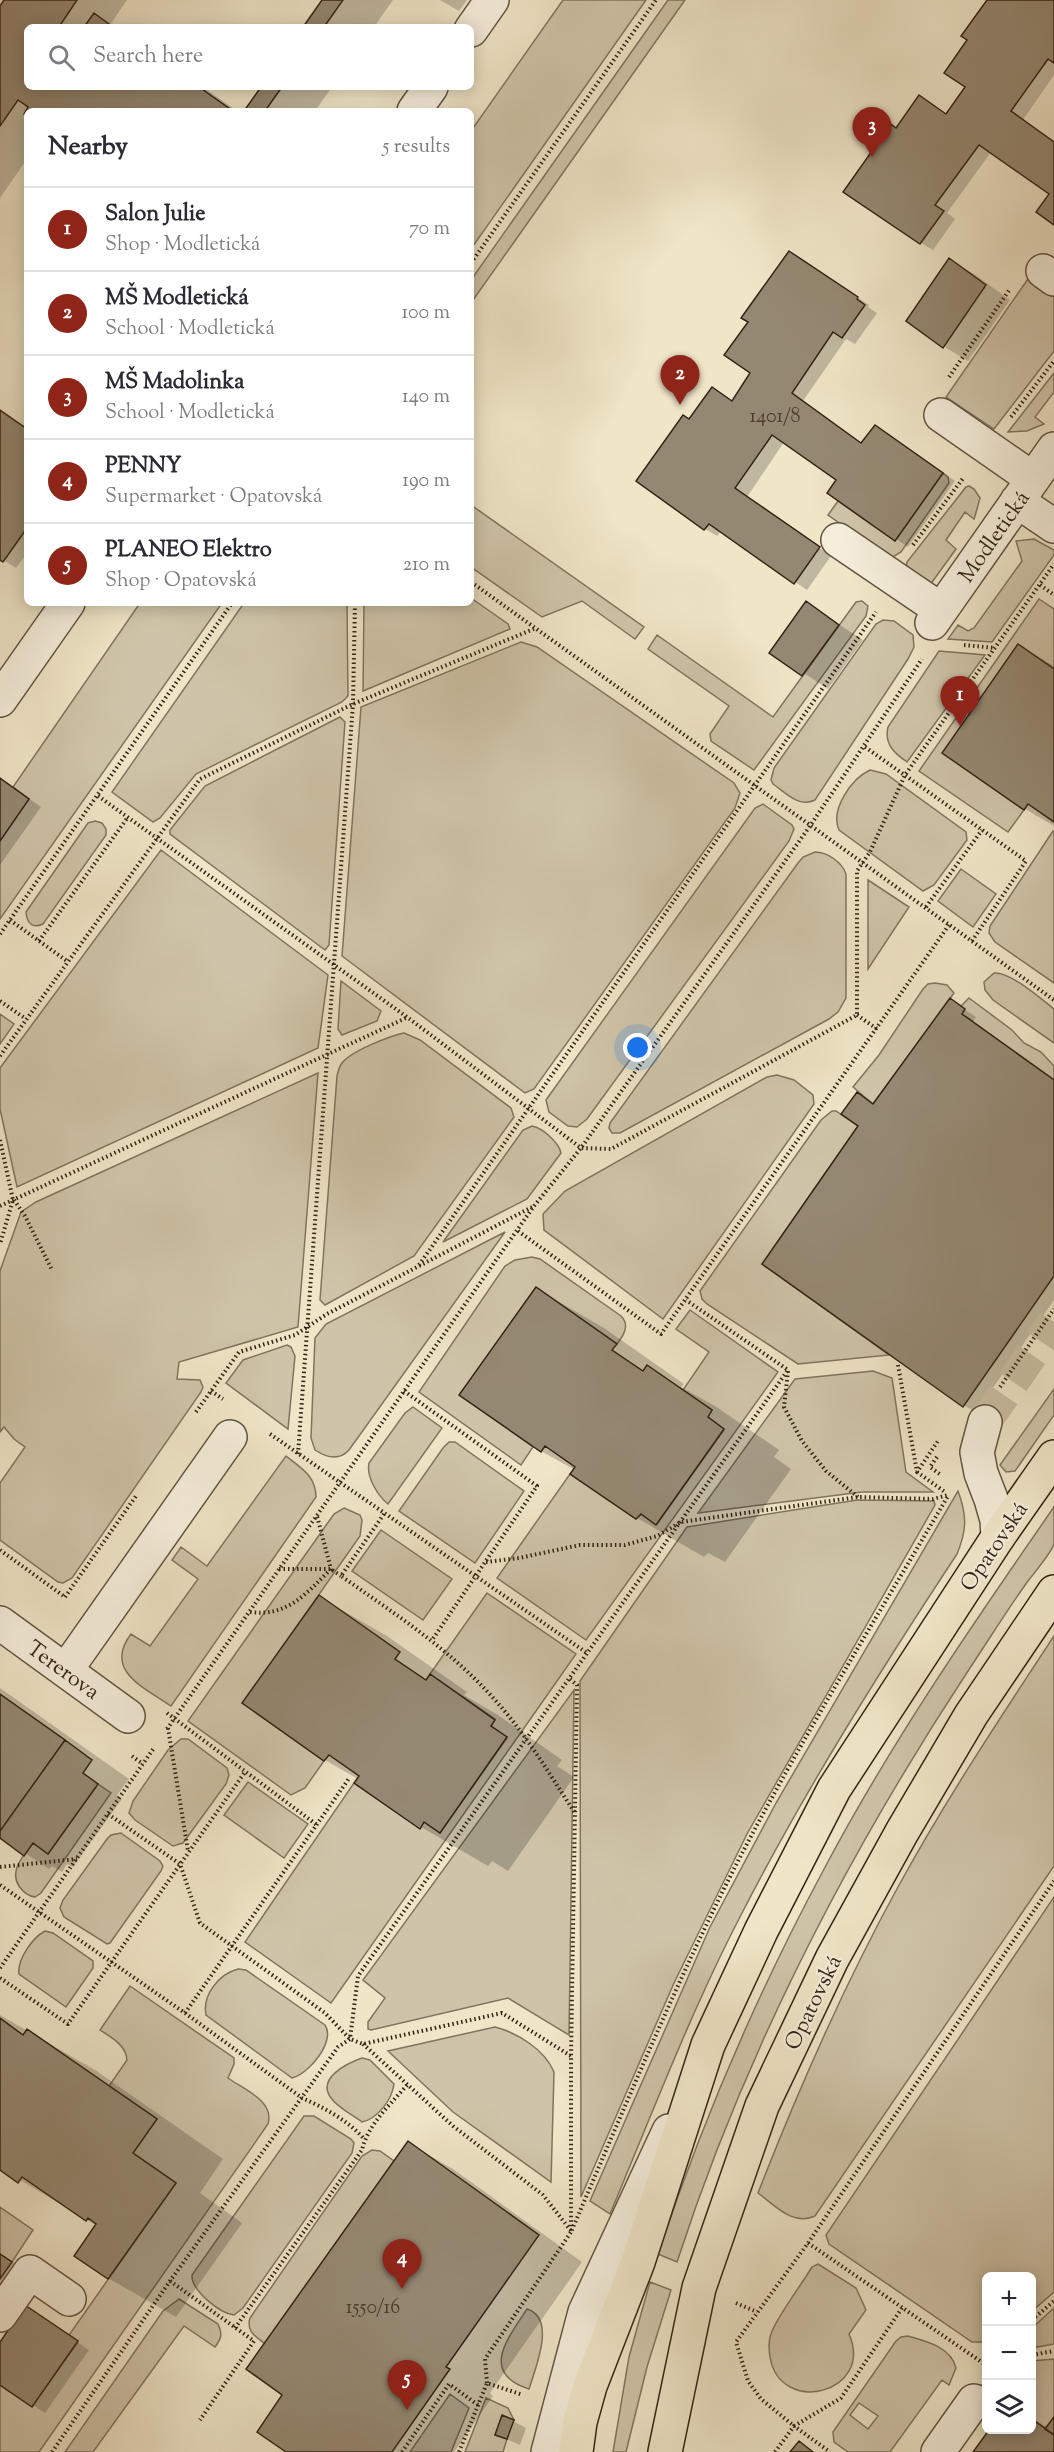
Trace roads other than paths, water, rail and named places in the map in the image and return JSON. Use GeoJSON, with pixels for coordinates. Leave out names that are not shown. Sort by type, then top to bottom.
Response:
{"type":"FeatureCollection","features":[{"type":"Feature","properties":{"kind":"main road","name":"Opatovská"},"geometry":{"type":"LineString","coordinates":[[576,2452],[580,2422],[590,2386],[638,2262],[708,2045],[761,1931],[834,1789],[998,1537],[1054,1457]]}},
{"type":"Feature","properties":{"kind":"main road","name":"Opatovská"},"geometry":{"type":"LineString","coordinates":[[664,2452],[699,2288],[762,2106],[832,1959],[902,1833],[971,1715],[1054,1592]]}},
{"type":"Feature","properties":{"kind":"street"},"geometry":{"type":"LineString","coordinates":[[474,26],[492,0]]}},
{"type":"Feature","properties":{"kind":"street"},"geometry":{"type":"LineString","coordinates":[[416,108],[429,90]]}},
{"type":"Feature","properties":{"kind":"street"},"geometry":{"type":"LineString","coordinates":[[942,400],[987,447],[1054,526]]}},
{"type":"Feature","properties":{"kind":"street","name":"Modletická"},"geometry":{"type":"LineString","coordinates":[[838,540],[895,579],[934,628],[1054,449]]}},
{"type":"Feature","properties":{"kind":"street"},"geometry":{"type":"LineString","coordinates":[[0,700],[66,606]]}},
{"type":"Feature","properties":{"kind":"street"},"geometry":{"type":"LineString","coordinates":[[985,1422],[977,1452],[981,1473],[992,1499],[998,1537]]}},
{"type":"Feature","properties":{"kind":"street"},"geometry":{"type":"LineString","coordinates":[[66,1670],[230,1437]]}},
{"type":"Feature","properties":{"kind":"street","name":"Tererova"},"geometry":{"type":"LineString","coordinates":[[0,1623],[128,1716]]}},
{"type":"Feature","properties":{"kind":"street","name":"Opatovská"},"geometry":{"type":"LineString","coordinates":[[548,2452],[585,2312],[708,2045]]}},
{"type":"Feature","properties":{"kind":"street"},"geometry":{"type":"LineString","coordinates":[[0,2314],[30,2272],[69,2299]]}},
{"type":"Feature","properties":{"kind":"street"},"geometry":{"type":"LineString","coordinates":[[938,2452],[974,2401]]}},
{"type":"Feature","properties":{"kind":"tunnel"},"geometry":{"type":"LineString","coordinates":[[985,1422],[1054,1322]]}},
{"type":"Feature","properties":{"kind":"place","name":"MŠ Madolinka"},"geometry":{"type":"Point","coordinates":[872,157]}},
{"type":"Feature","properties":{"kind":"place","name":"MŠ Modletická"},"geometry":{"type":"Point","coordinates":[680,405]}},
{"type":"Feature","properties":{"kind":"place","name":"Salon Julie"},"geometry":{"type":"Point","coordinates":[960,726]}},
{"type":"Feature","properties":{"kind":"place","name":"PENNY"},"geometry":{"type":"Point","coordinates":[402,2289]}},
{"type":"Feature","properties":{"kind":"place","name":"PLANEO Elektro"},"geometry":{"type":"Point","coordinates":[407,2410]}}]}
